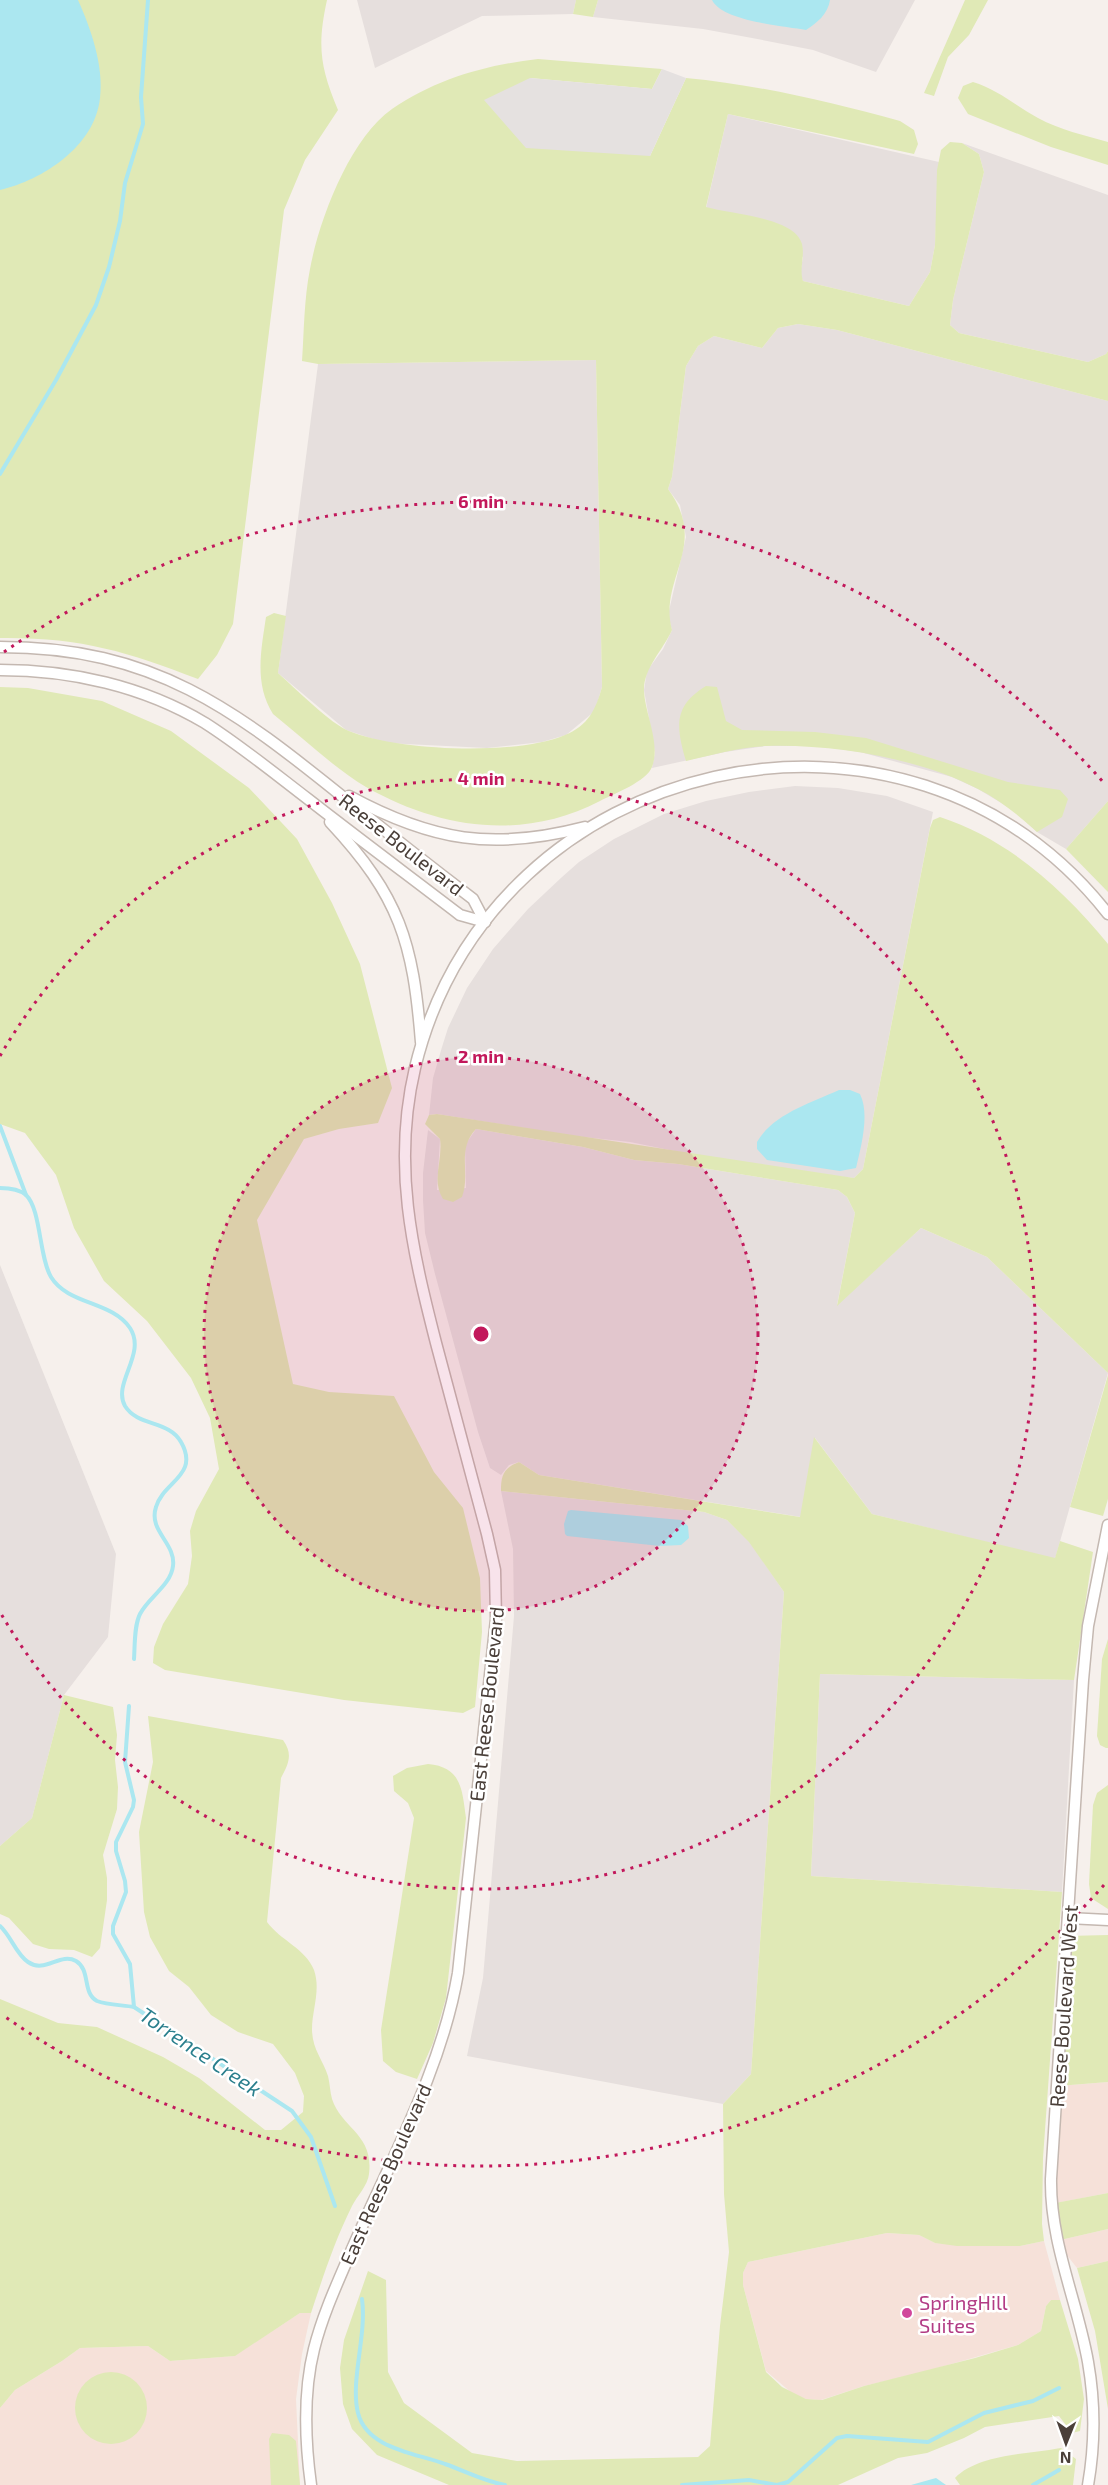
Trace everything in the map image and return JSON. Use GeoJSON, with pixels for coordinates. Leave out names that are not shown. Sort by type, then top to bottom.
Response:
{"type":"FeatureCollection","features":[{"type":"Feature","properties":{"kind":"street","name":"Reese Boulevard"},"geometry":{"type":"LineString","coordinates":[[0,647],[57,649],[118,661],[158,674],[197,692],[233,713],[473,899],[485,922]]}},
{"type":"Feature","properties":{"kind":"street","name":"Reese Boulevard"},"geometry":{"type":"LineString","coordinates":[[0,670],[54,673],[92,679],[131,690],[167,704],[220,733],[460,915],[485,922]]}},
{"type":"Feature","properties":{"kind":"street"},"geometry":{"type":"LineString","coordinates":[[485,922],[530,873],[570,840],[594,824],[657,793],[721,774],[791,766],[867,772],[938,791],[976,808],[1007,825],[1050,855],[1071,873],[1108,914]]}},
{"type":"Feature","properties":{"kind":"street"},"geometry":{"type":"LineString","coordinates":[[325,783],[403,822],[460,837],[494,840],[525,839],[555,835],[594,824]]}},
{"type":"Feature","properties":{"kind":"street"},"geometry":{"type":"LineString","coordinates":[[309,800],[363,858],[380,883],[394,911],[413,970],[421,1047]]}},
{"type":"Feature","properties":{"kind":"street","name":"East Reese Boulevard"},"geometry":{"type":"LineString","coordinates":[[311,2485],[307,2408],[319,2330],[363,2222],[415,2108],[445,2032],[453,2006],[458,1973],[496,1619],[495,1570],[422,1285],[409,1225],[404,1144],[410,1094],[421,1047],[448,980],[485,922]]}},
{"type":"Feature","properties":{"kind":"street","name":"Reese Boulevard West"},"geometry":{"type":"LineString","coordinates":[[1088,2485],[1093,2419],[1090,2375],[1081,2332],[1064,2275],[1050,2204],[1088,1626],[1108,1525]]}},
{"type":"Feature","properties":{"kind":"street"},"geometry":{"type":"LineString","coordinates":[[1068,1918],[1108,1920]]}},
{"type":"Feature","properties":{"kind":"shaded area"},"geometry":{"type":"Polygon","coordinates":[[[357,0],[576,0],[573,14],[482,16],[375,68],[357,0]]]}},
{"type":"Feature","properties":{"kind":"shaded area"},"geometry":{"type":"Polygon","coordinates":[[[598,0],[915,0],[876,72],[813,50],[752,38],[703,29],[593,17],[598,0]]]}},
{"type":"Feature","properties":{"kind":"shaded area"},"geometry":{"type":"Polygon","coordinates":[[[662,69],[686,78],[650,156],[526,148],[484,100],[530,78],[652,89],[662,69]]]}},
{"type":"Feature","properties":{"kind":"shaded area"},"geometry":{"type":"Polygon","coordinates":[[[728,114],[939,162],[935,245],[930,272],[909,306],[803,281],[800,274],[803,257],[706,208],[728,114]]]}},
{"type":"Feature","properties":{"kind":"shaded area"},"geometry":{"type":"Polygon","coordinates":[[[962,143],[1108,195],[1108,351],[1106,354],[1088,362],[959,333],[950,325],[953,300],[984,172],[979,154],[962,143]]]}},
{"type":"Feature","properties":{"kind":"shaded area"},"geometry":{"type":"Polygon","coordinates":[[[798,324],[837,330],[1108,401],[1108,801],[1066,849],[1037,832],[1013,810],[978,789],[952,777],[860,752],[818,746],[765,746],[652,768],[655,753],[644,690],[647,671],[663,649],[672,630],[668,615],[686,537],[680,505],[668,489],[672,477],[686,366],[698,346],[714,336],[762,348],[778,328],[798,324]]]}},
{"type":"Feature","properties":{"kind":"shaded area"},"geometry":{"type":"Polygon","coordinates":[[[596,360],[602,687],[595,711],[566,735],[542,742],[487,748],[385,743],[346,730],[278,673],[318,364],[596,360]]]}},
{"type":"Feature","properties":{"kind":"shaded area"},"geometry":{"type":"Polygon","coordinates":[[[795,786],[838,788],[887,796],[933,812],[863,1169],[854,1178],[699,1156],[630,1142],[574,1136],[437,1114],[429,1115],[433,1078],[442,1047],[448,1028],[467,988],[493,949],[528,909],[562,877],[579,862],[614,839],[664,814],[706,801],[795,786]]]}},
{"type":"Feature","properties":{"kind":"shaded area"},"geometry":{"type":"Polygon","coordinates":[[[476,1129],[583,1147],[634,1160],[678,1164],[838,1190],[847,1197],[855,1213],[837,1305],[921,1228],[987,1257],[1108,1373],[1055,1559],[872,1514],[815,1438],[801,1517],[539,1475],[519,1462],[509,1465],[501,1475],[490,1468],[435,1274],[425,1233],[423,1200],[423,1173],[428,1130],[440,1139],[437,1190],[466,1188],[465,1145],[476,1129]]]}},
{"type":"Feature","properties":{"kind":"shaded area"},"geometry":{"type":"Polygon","coordinates":[[[0,1265],[116,1554],[108,1637],[64,1695],[32,1818],[0,1846],[0,1265]]]}},
{"type":"Feature","properties":{"kind":"shaded area"},"geometry":{"type":"Polygon","coordinates":[[[501,1491],[704,1512],[727,1520],[750,1542],[784,1592],[751,2074],[723,2104],[467,2056],[483,1978],[514,1616],[513,1549],[501,1491]]]}},
{"type":"Feature","properties":{"kind":"shaded area"},"geometry":{"type":"Polygon","coordinates":[[[820,1674],[1074,1680],[1062,1892],[811,1876],[820,1674]]]}},
{"type":"Feature","properties":{"kind":"shaded area"},"geometry":{"type":"Polygon","coordinates":[[[1108,2082],[1108,2193],[1051,2204],[1058,2086],[1108,2082]]]}},
{"type":"Feature","properties":{"kind":"shaded area"},"geometry":{"type":"Polygon","coordinates":[[[1108,2229],[1108,2261],[1077,2268],[1056,2241],[1108,2229]]]}},
{"type":"Feature","properties":{"kind":"shaded area"},"geometry":{"type":"Polygon","coordinates":[[[887,2233],[919,2235],[935,2243],[1020,2246],[1044,2241],[1060,2300],[1051,2300],[1046,2306],[1041,2331],[1018,2345],[920,2373],[864,2386],[821,2400],[806,2399],[793,2394],[766,2371],[743,2285],[743,2273],[748,2262],[887,2233]]]}},
{"type":"Feature","properties":{"kind":"shaded area"},"geometry":{"type":"Polygon","coordinates":[[[300,2313],[311,2313],[302,2354],[296,2399],[300,2485],[0,2485],[0,2408],[15,2390],[80,2348],[148,2346],[170,2361],[234,2356],[300,2313]]]}},
{"type":"Feature","properties":{"kind":"green space"},"geometry":{"type":"Polygon","coordinates":[[[0,0],[327,0],[322,31],[322,56],[327,81],[338,110],[305,160],[284,210],[233,624],[217,655],[198,679],[124,653],[78,643],[0,638],[0,0]]]}},
{"type":"Feature","properties":{"kind":"green space"},"geometry":{"type":"Polygon","coordinates":[[[576,0],[598,0],[593,17],[573,14],[576,0]]]}},
{"type":"Feature","properties":{"kind":"green space"},"geometry":{"type":"Polygon","coordinates":[[[965,0],[988,0],[969,35],[948,57],[934,96],[924,93],[965,0]]]}},
{"type":"Feature","properties":{"kind":"green space"},"geometry":{"type":"Polygon","coordinates":[[[538,59],[662,69],[652,89],[530,78],[650,156],[686,78],[741,85],[821,101],[900,121],[914,130],[918,144],[914,154],[728,114],[706,207],[775,222],[797,235],[803,249],[803,281],[909,306],[930,272],[935,245],[937,170],[941,150],[950,142],[962,143],[979,154],[984,172],[953,300],[950,325],[959,333],[1088,362],[1108,351],[1108,401],[837,330],[798,324],[778,328],[762,348],[714,336],[698,346],[686,366],[672,477],[668,489],[680,509],[684,528],[684,545],[671,594],[672,630],[650,667],[644,691],[654,739],[652,767],[644,777],[629,787],[571,814],[541,822],[482,825],[423,813],[366,787],[342,771],[273,714],[263,691],[260,667],[266,617],[274,613],[286,616],[278,673],[323,714],[349,731],[370,738],[426,747],[488,748],[544,742],[580,727],[590,716],[597,703],[602,687],[596,360],[318,364],[302,361],[306,292],[314,249],[329,204],[350,159],[363,139],[392,109],[426,89],[462,75],[499,65],[538,59]]]}},
{"type":"Feature","properties":{"kind":"green space"},"geometry":{"type":"Polygon","coordinates":[[[973,82],[998,93],[1046,122],[1108,142],[1108,165],[1051,147],[968,114],[958,98],[963,86],[973,82]]]}},
{"type":"Feature","properties":{"kind":"green space"},"geometry":{"type":"Polygon","coordinates":[[[706,686],[717,687],[726,721],[742,730],[815,732],[866,738],[1008,782],[1060,790],[1068,799],[1062,817],[1037,832],[994,798],[955,778],[903,761],[875,755],[820,748],[767,746],[686,761],[680,738],[680,718],[688,701],[706,686]]]}},
{"type":"Feature","properties":{"kind":"green space"},"geometry":{"type":"Polygon","coordinates":[[[0,687],[28,688],[102,701],[171,731],[249,788],[297,839],[332,903],[360,964],[392,1088],[378,1123],[339,1129],[304,1139],[257,1220],[293,1384],[329,1392],[394,1396],[434,1472],[463,1508],[480,1578],[482,1632],[475,1707],[463,1713],[344,1700],[165,1670],[153,1663],[154,1647],[163,1624],[188,1584],[192,1556],[190,1531],[196,1511],[219,1469],[210,1418],[191,1378],[147,1321],[104,1281],[74,1228],[56,1175],[25,1133],[0,1124],[0,687]]]}},
{"type":"Feature","properties":{"kind":"green space"},"geometry":{"type":"Polygon","coordinates":[[[1108,801],[1108,892],[1066,849],[1108,801]]]}},
{"type":"Feature","properties":{"kind":"green space"},"geometry":{"type":"Polygon","coordinates":[[[940,817],[989,838],[1033,868],[1072,904],[1108,944],[1108,1373],[987,1257],[921,1228],[837,1306],[855,1213],[847,1197],[838,1190],[678,1164],[634,1160],[583,1147],[476,1129],[470,1137],[465,1153],[462,1197],[453,1202],[443,1199],[438,1185],[440,1139],[425,1124],[429,1115],[437,1114],[854,1178],[863,1169],[930,828],[933,820],[940,817]]]}},
{"type":"Feature","properties":{"kind":"green space"},"geometry":{"type":"Polygon","coordinates":[[[1108,1375],[1108,1499],[1103,1516],[1070,1507],[1108,1375]]]}},
{"type":"Feature","properties":{"kind":"green space"},"geometry":{"type":"Polygon","coordinates":[[[814,1437],[872,1514],[1055,1558],[1060,1541],[1093,1552],[1074,1680],[820,1674],[811,1876],[1062,1892],[1043,2158],[1044,2241],[1020,2246],[957,2246],[935,2243],[919,2235],[887,2233],[748,2262],[743,2273],[743,2285],[766,2372],[782,2387],[806,2399],[822,2400],[864,2386],[1018,2345],[1041,2331],[1046,2306],[1051,2300],[1060,2300],[1078,2359],[1084,2399],[1080,2431],[1072,2433],[1059,2416],[985,2427],[927,2453],[898,2458],[838,2485],[449,2485],[377,2455],[352,2429],[343,2404],[340,2368],[344,2340],[368,2271],[386,2280],[388,2372],[404,2403],[472,2453],[517,2461],[698,2457],[710,2446],[729,2252],[724,2194],[723,2104],[751,2074],[784,1592],[749,1542],[727,1520],[704,1512],[501,1491],[502,1477],[509,1467],[519,1462],[539,1475],[800,1517],[814,1437]]]}},
{"type":"Feature","properties":{"kind":"green space"},"geometry":{"type":"Polygon","coordinates":[[[1108,1639],[1108,1748],[1106,1748],[1100,1745],[1097,1736],[1102,1659],[1108,1639]]]}},
{"type":"Feature","properties":{"kind":"green space"},"geometry":{"type":"Polygon","coordinates":[[[64,1695],[113,1707],[117,1735],[115,1760],[118,1787],[117,1809],[103,1855],[107,1878],[107,1900],[100,1948],[92,1957],[74,1950],[49,1949],[33,1944],[9,1918],[0,1914],[0,1846],[32,1818],[64,1695]]]}},
{"type":"Feature","properties":{"kind":"green space"},"geometry":{"type":"Polygon","coordinates":[[[148,1716],[283,1740],[286,1745],[289,1759],[281,1778],[267,1922],[305,1956],[314,1970],[317,1985],[312,2036],[328,2076],[332,2099],[367,2150],[369,2174],[340,2232],[311,2313],[300,2313],[235,2356],[170,2361],[148,2346],[80,2348],[15,2390],[0,2408],[0,1999],[58,2023],[97,2027],[163,2057],[199,2078],[265,2130],[281,2130],[303,2112],[304,2096],[295,2073],[273,2044],[238,2032],[211,2015],[189,1987],[169,1971],[150,1937],[144,1912],[139,1832],[153,1762],[148,1716]]]}},
{"type":"Feature","properties":{"kind":"green space"},"geometry":{"type":"Polygon","coordinates":[[[428,1764],[439,1766],[454,1775],[461,1789],[466,1818],[446,1998],[433,2043],[417,2079],[396,2072],[383,2061],[381,2030],[414,1818],[408,1803],[394,1791],[393,1776],[407,1768],[428,1764]]]}},
{"type":"Feature","properties":{"kind":"green space"},"geometry":{"type":"Polygon","coordinates":[[[1108,1785],[1108,1909],[1091,1898],[1089,1884],[1093,1805],[1097,1793],[1108,1785]]]}},
{"type":"Feature","properties":{"kind":"green space"},"geometry":{"type":"Polygon","coordinates":[[[1108,1935],[1108,2082],[1058,2086],[1067,1936],[1108,1935]]]}},
{"type":"Feature","properties":{"kind":"green space"},"geometry":{"type":"Polygon","coordinates":[[[1108,2193],[1108,2229],[1056,2241],[1050,2204],[1108,2193]]]}},
{"type":"Feature","properties":{"kind":"green space"},"geometry":{"type":"Polygon","coordinates":[[[1108,2261],[1108,2409],[1095,2331],[1077,2268],[1108,2261]]]}},
{"type":"Feature","properties":{"kind":"green space"},"geometry":{"type":"Polygon","coordinates":[[[111,2372],[131,2378],[141,2388],[147,2408],[141,2428],[131,2438],[111,2444],[91,2438],[81,2428],[75,2408],[81,2388],[91,2378],[111,2372]]]}},
{"type":"Feature","properties":{"kind":"green space"},"geometry":{"type":"Polygon","coordinates":[[[272,2433],[289,2435],[296,2441],[300,2485],[271,2485],[269,2439],[272,2433]]]}},
{"type":"Feature","properties":{"kind":"green space"},"geometry":{"type":"Polygon","coordinates":[[[1061,2448],[1076,2459],[1073,2485],[960,2485],[955,2478],[965,2470],[990,2460],[1061,2448]]]}},
{"type":"Feature","properties":{"kind":"water"},"geometry":{"type":"Polygon","coordinates":[[[0,0],[78,0],[95,48],[101,86],[96,115],[78,146],[49,169],[33,178],[0,190],[0,0]]]}},
{"type":"Feature","properties":{"kind":"water"},"geometry":{"type":"Polygon","coordinates":[[[712,0],[830,0],[821,18],[806,30],[740,18],[718,7],[712,0]]]}},
{"type":"Feature","properties":{"kind":"water"},"geometry":{"type":"Polygon","coordinates":[[[839,1090],[850,1090],[860,1094],[863,1102],[864,1131],[856,1168],[840,1171],[767,1160],[757,1149],[757,1142],[773,1124],[805,1105],[839,1090]]]}},
{"type":"Feature","properties":{"kind":"water"},"geometry":{"type":"Polygon","coordinates":[[[568,1511],[681,1520],[688,1526],[689,1538],[681,1545],[660,1546],[567,1536],[564,1524],[568,1511]]]}},
{"type":"Feature","properties":{"kind":"water"},"geometry":{"type":"Polygon","coordinates":[[[936,2478],[946,2485],[911,2485],[936,2478]]]}},
{"type":"Feature","properties":{"kind":"waterway"},"geometry":{"type":"LineString","coordinates":[[0,474],[56,380],[96,305],[109,267],[120,221],[125,183],[143,124],[141,97],[148,0]]}},
{"type":"Feature","properties":{"kind":"waterway"},"geometry":{"type":"LineString","coordinates":[[0,1126],[26,1195]]}},
{"type":"Feature","properties":{"kind":"waterway","name":"Torrence Creek"},"geometry":{"type":"LineString","coordinates":[[0,1188],[20,1191],[31,1202],[47,1268],[59,1286],[68,1293],[102,1307],[122,1319],[130,1328],[135,1348],[123,1388],[122,1397],[125,1406],[131,1413],[145,1421],[161,1426],[176,1435],[186,1453],[183,1470],[160,1498],[156,1507],[156,1523],[170,1550],[173,1566],[164,1585],[140,1614],[136,1630],[134,1659]]}},
{"type":"Feature","properties":{"kind":"waterway","name":"Torrence Creek"},"geometry":{"type":"LineString","coordinates":[[129,1706],[125,1762],[134,1800],[133,1807],[116,1842],[126,1892],[113,1926],[113,1934],[130,1964],[134,2007],[292,2111],[311,2137],[335,2206]]}},
{"type":"Feature","properties":{"kind":"waterway"},"geometry":{"type":"LineString","coordinates":[[0,1926],[28,1962],[40,1966],[64,1959],[76,1961],[84,1970],[90,1993],[97,2001],[134,2007]]}},
{"type":"Feature","properties":{"kind":"waterway","name":"Torrence Creek"},"geometry":{"type":"LineString","coordinates":[[362,2299],[363,2313],[356,2400],[363,2425],[371,2435],[394,2448],[505,2485]]}},
{"type":"Feature","properties":{"kind":"waterway","name":"Torrence Creek"},"geometry":{"type":"LineString","coordinates":[[682,2485],[749,2480],[777,2485],[788,2482],[837,2438],[847,2436],[928,2442],[984,2413],[1033,2401],[1059,2388]]}},
{"type":"Feature","properties":{"kind":"waterway"},"geometry":{"type":"LineString","coordinates":[[1033,2485],[1059,2470]]}},
{"type":"Feature","properties":{"kind":"place","name":"SpringHill Suites"},"geometry":{"type":"Point","coordinates":[907,2313]}}]}
